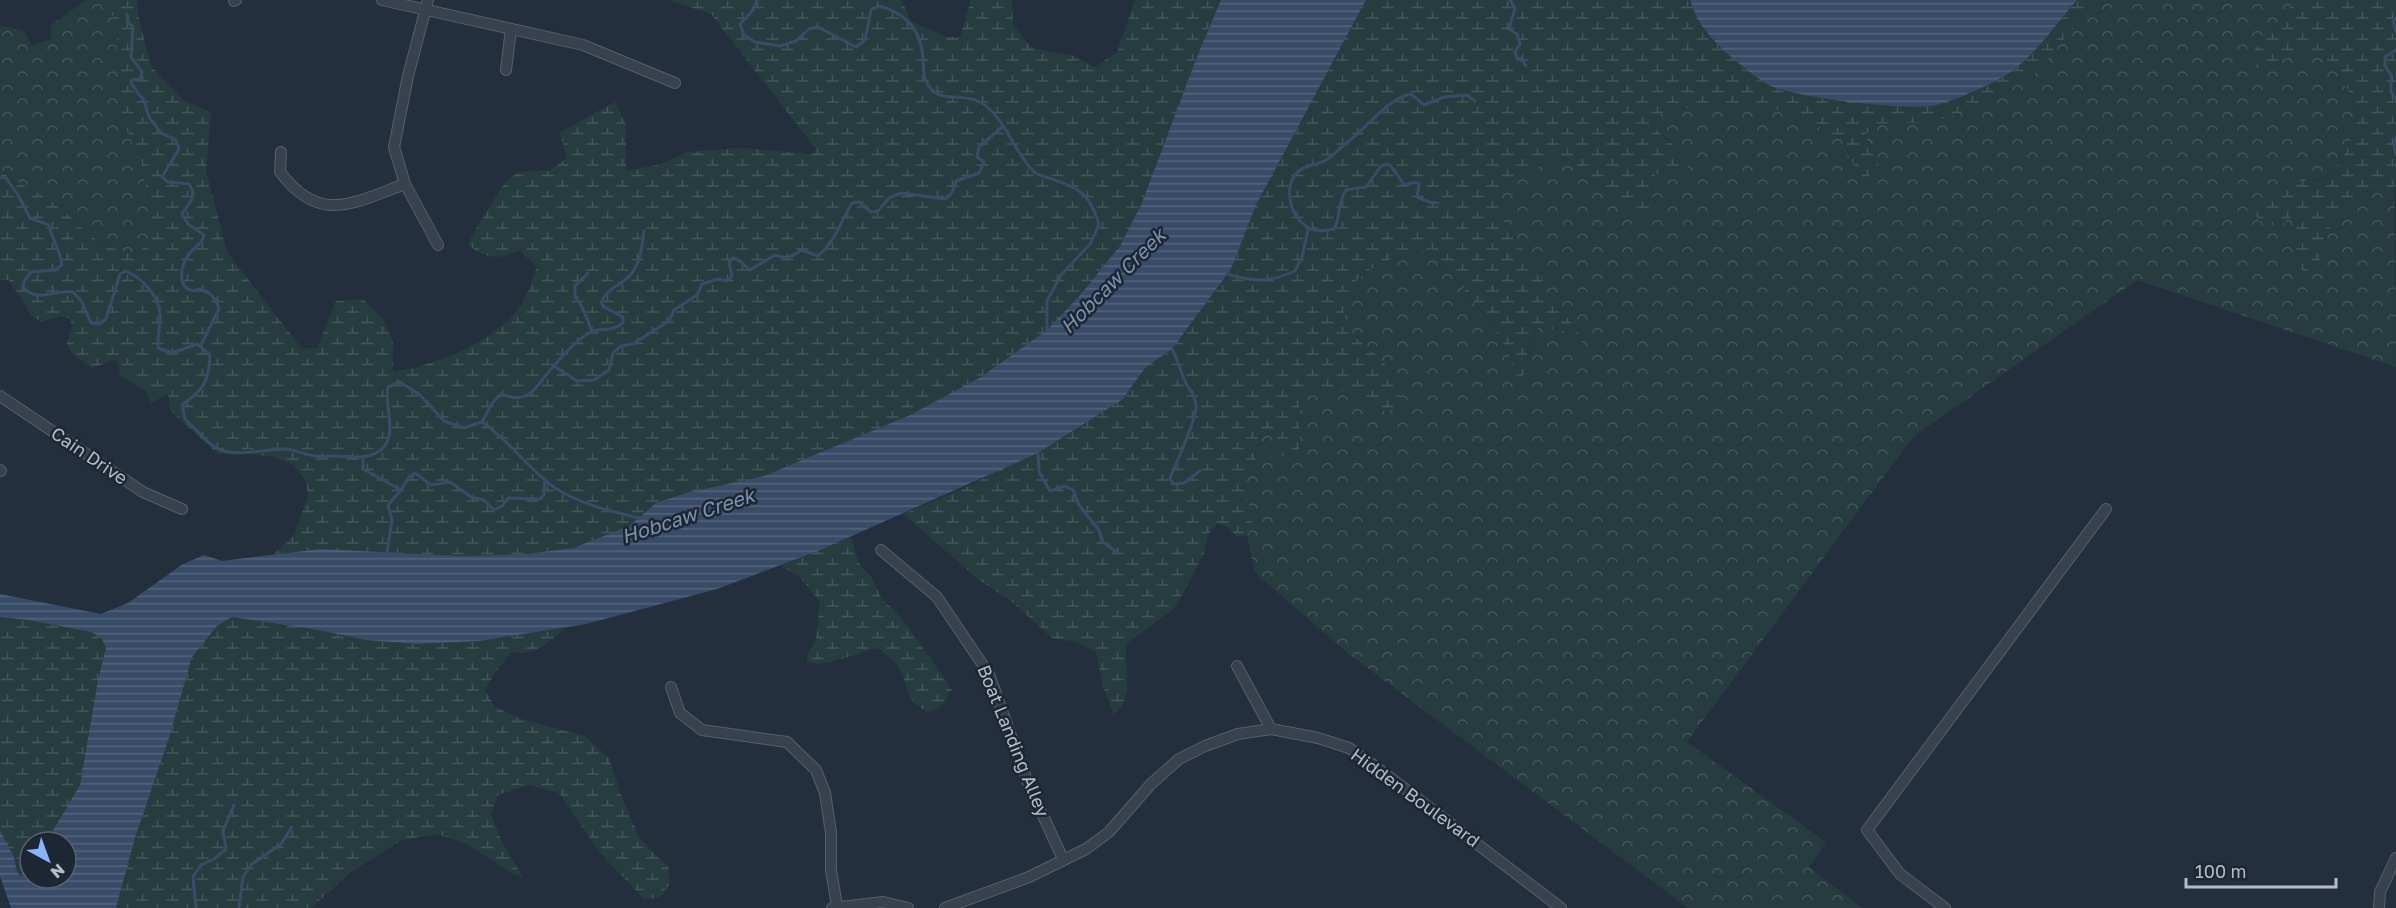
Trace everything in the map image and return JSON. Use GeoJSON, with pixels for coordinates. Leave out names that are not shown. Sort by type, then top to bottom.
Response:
{"type":"FeatureCollection","features":[{"type":"Feature","properties":{"kind":"street"},"geometry":{"type":"LineString","coordinates":[[382,0],[427,4],[511,29],[583,45],[675,83]]}},
{"type":"Feature","properties":{"kind":"street"},"geometry":{"type":"LineString","coordinates":[[427,4],[408,76],[393,147],[405,184],[438,245]]}},
{"type":"Feature","properties":{"kind":"street"},"geometry":{"type":"LineString","coordinates":[[506,70],[511,29]]}},
{"type":"Feature","properties":{"kind":"street"},"geometry":{"type":"LineString","coordinates":[[281,152],[280,172],[303,197],[316,202],[339,206],[349,204],[405,184]]}},
{"type":"Feature","properties":{"kind":"street","name":"Cain Drive"},"geometry":{"type":"LineString","coordinates":[[0,396],[143,492],[182,508]]}},
{"type":"Feature","properties":{"kind":"street"},"geometry":{"type":"LineString","coordinates":[[1945,908],[1900,874],[1867,830],[2106,509]]}},
{"type":"Feature","properties":{"kind":"street","name":"Boat Landing Alley"},"geometry":{"type":"LineString","coordinates":[[881,550],[937,597],[989,674],[1027,781],[1063,859]]}},
{"type":"Feature","properties":{"kind":"street"},"geometry":{"type":"LineString","coordinates":[[1237,666],[1270,729]]}},
{"type":"Feature","properties":{"kind":"street"},"geometry":{"type":"LineString","coordinates":[[671,687],[680,713],[702,730],[787,742],[816,770],[825,793],[831,833],[834,907],[883,902],[908,908]]}},
{"type":"Feature","properties":{"kind":"street","name":"Hidden Boulevard"},"geometry":{"type":"LineString","coordinates":[[945,908],[990,893],[1086,849],[1109,832],[1151,784],[1179,759],[1205,746],[1238,734],[1270,729],[1318,738],[1349,748],[1376,766],[1561,908]]}},
{"type":"Feature","properties":{"kind":"street"},"geometry":{"type":"LineString","coordinates":[[2379,908],[2380,892],[2396,858]]}},
{"type":"Feature","properties":{"kind":"green space"},"geometry":{"type":"Polygon","coordinates":[[[86,0],[105,0],[116,23],[122,119],[141,162],[149,203],[151,232],[138,260],[130,252],[106,245],[96,239],[63,209],[0,171],[0,25],[24,31],[32,46],[51,39],[50,26],[86,0]]]}},
{"type":"Feature","properties":{"kind":"green space"},"geometry":{"type":"Polygon","coordinates":[[[105,0],[137,0],[138,15],[151,66],[184,101],[211,112],[206,171],[227,252],[302,349],[317,348],[336,301],[363,299],[383,319],[393,341],[393,372],[427,364],[477,343],[506,322],[518,309],[537,267],[520,251],[499,257],[487,256],[468,245],[470,240],[510,178],[525,171],[549,171],[567,158],[560,132],[615,102],[626,125],[626,171],[661,164],[687,152],[741,148],[812,154],[816,149],[711,14],[668,0],[901,0],[912,22],[947,37],[960,37],[971,0],[1012,0],[1013,25],[1032,48],[1075,56],[1095,67],[1117,52],[1135,0],[1221,0],[1141,205],[1120,246],[1081,294],[1047,330],[981,377],[908,416],[764,476],[686,493],[656,503],[629,526],[573,548],[526,554],[461,556],[320,549],[274,554],[294,535],[308,496],[306,481],[293,465],[273,457],[218,454],[170,409],[168,394],[151,403],[147,392],[120,375],[118,362],[114,360],[92,368],[73,355],[67,344],[72,326],[70,319],[61,316],[41,322],[31,315],[9,280],[0,280],[0,171],[63,209],[96,239],[106,245],[130,252],[137,260],[151,232],[149,203],[141,162],[122,119],[116,23],[105,0]]]}},
{"type":"Feature","properties":{"kind":"green space"},"geometry":{"type":"Polygon","coordinates":[[[1366,0],[1690,0],[1699,21],[1813,97],[1877,104],[1933,106],[1974,90],[2012,71],[2047,37],[2077,0],[2093,0],[2074,28],[2034,74],[1984,105],[1934,122],[1875,124],[1865,135],[1870,150],[1879,164],[1874,172],[1865,179],[1857,174],[1844,141],[1824,131],[1810,118],[1765,107],[1727,104],[1661,113],[1651,122],[1678,149],[1688,166],[1680,178],[1671,172],[1661,171],[1653,177],[1651,192],[1657,209],[1647,214],[1620,207],[1605,193],[1601,185],[1571,160],[1552,156],[1534,171],[1521,175],[1500,198],[1502,219],[1540,274],[1550,296],[1576,328],[1583,344],[1578,346],[1565,331],[1539,327],[1528,348],[1529,372],[1515,380],[1511,360],[1504,344],[1434,249],[1394,258],[1366,272],[1351,290],[1343,310],[1350,333],[1381,359],[1395,378],[1401,402],[1387,412],[1345,392],[1313,384],[1300,399],[1299,454],[1292,460],[1278,454],[1272,433],[1265,431],[1258,437],[1255,462],[1244,485],[1253,525],[1247,535],[1237,537],[1229,528],[1218,523],[1208,535],[1204,554],[1175,608],[1127,643],[1127,691],[1114,715],[1103,686],[1096,652],[1077,642],[1052,638],[1011,601],[979,580],[903,514],[975,483],[1123,399],[1145,368],[1172,349],[1231,269],[1256,205],[1366,0]]]}},
{"type":"Feature","properties":{"kind":"green space"},"geometry":{"type":"Polygon","coordinates":[[[2093,0],[2296,0],[2273,27],[2268,66],[2300,52],[2322,55],[2347,88],[2354,103],[2356,118],[2351,139],[2341,160],[2334,168],[2319,179],[2292,182],[2288,218],[2295,213],[2293,265],[2319,264],[2337,213],[2351,197],[2363,192],[2384,191],[2395,185],[2396,367],[2137,280],[1913,437],[1687,742],[1826,842],[1809,867],[1862,908],[1688,908],[1349,654],[1255,573],[1247,535],[1253,524],[1244,485],[1257,457],[1258,438],[1265,431],[1272,433],[1277,443],[1299,454],[1300,399],[1313,384],[1345,392],[1387,412],[1381,359],[1350,333],[1343,310],[1353,286],[1366,272],[1394,258],[1434,249],[1503,343],[1511,360],[1515,380],[1529,372],[1528,348],[1539,327],[1565,331],[1578,346],[1576,328],[1550,296],[1540,274],[1502,219],[1500,198],[1521,175],[1534,171],[1552,156],[1571,160],[1601,185],[1605,193],[1656,203],[1651,192],[1653,177],[1661,171],[1671,172],[1678,149],[1651,123],[1661,113],[1727,104],[1765,107],[1810,118],[1824,131],[1844,141],[1849,157],[1870,150],[1865,135],[1875,124],[1934,122],[1984,105],[2034,74],[2074,28],[2093,0]]]}},
{"type":"Feature","properties":{"kind":"green space"},"geometry":{"type":"Polygon","coordinates":[[[2296,0],[2396,0],[2396,188],[2395,186],[2384,191],[2359,193],[2343,204],[2332,224],[2319,264],[2306,272],[2293,265],[2295,214],[2278,227],[2257,220],[2255,206],[2269,193],[2280,187],[2293,182],[2320,180],[2329,174],[2342,158],[2352,139],[2356,110],[2347,89],[2322,55],[2300,52],[2268,66],[2249,70],[2246,64],[2252,53],[2296,0]]]}},
{"type":"Feature","properties":{"kind":"green space"},"geometry":{"type":"Polygon","coordinates":[[[851,537],[859,563],[872,578],[881,597],[903,620],[952,689],[946,701],[932,712],[922,709],[911,699],[897,665],[879,648],[823,663],[807,662],[807,654],[816,640],[820,602],[800,577],[780,566],[851,537]]]}},
{"type":"Feature","properties":{"kind":"green space"},"geometry":{"type":"Polygon","coordinates":[[[0,617],[91,632],[101,637],[106,648],[98,680],[80,785],[53,830],[18,830],[18,873],[14,857],[0,830],[0,617]]]}},
{"type":"Feature","properties":{"kind":"green space"},"geometry":{"type":"Polygon","coordinates":[[[232,617],[366,640],[416,644],[479,641],[565,628],[535,650],[512,652],[499,667],[485,690],[495,707],[521,719],[585,736],[609,758],[621,795],[640,839],[668,867],[670,884],[659,898],[644,899],[600,853],[559,793],[529,785],[498,795],[491,815],[502,842],[523,877],[511,873],[467,844],[437,834],[402,840],[350,873],[311,908],[116,908],[135,838],[169,738],[192,657],[217,626],[232,617]]]}},
{"type":"Feature","properties":{"kind":"water","name":"Hobcaw Creek"},"geometry":{"type":"Polygon","coordinates":[[[1221,0],[1366,0],[1256,205],[1231,269],[1172,349],[1145,368],[1123,399],[1038,453],[818,551],[717,589],[586,624],[479,641],[416,644],[366,640],[232,617],[217,626],[192,657],[169,738],[135,838],[116,908],[11,908],[0,876],[0,830],[14,857],[18,873],[18,890],[78,890],[78,830],[53,830],[80,785],[98,680],[106,648],[101,637],[91,632],[0,617],[0,594],[101,614],[128,603],[183,564],[204,555],[222,561],[320,549],[461,556],[526,554],[573,548],[629,526],[656,503],[686,493],[764,476],[908,416],[981,377],[1047,330],[1081,294],[1120,246],[1141,205],[1221,0]]]}},
{"type":"Feature","properties":{"kind":"water"},"geometry":{"type":"Polygon","coordinates":[[[1690,0],[2077,0],[2029,57],[2005,76],[1950,101],[1918,107],[1821,98],[1765,83],[1720,47],[1698,19],[1690,0]]]}},
{"type":"Feature","properties":{"kind":"waterway","name":"Hobcaw Creek"},"geometry":{"type":"LineString","coordinates":[[757,0],[753,10],[740,24],[744,35],[755,42],[780,46],[796,41],[809,29],[818,27],[856,47],[865,40],[871,10],[879,6],[897,13],[910,24],[919,39],[925,79],[933,91],[943,96],[968,98],[980,102],[996,116],[1033,171],[1076,189],[1087,198],[1099,224],[1091,243],[1061,275],[1047,301],[1047,330]]}},
{"type":"Feature","properties":{"kind":"waterway"},"geometry":{"type":"LineString","coordinates":[[1510,0],[1515,8],[1509,29],[1517,34],[1520,44],[1515,52],[1517,58],[1521,58],[1526,66]]}},
{"type":"Feature","properties":{"kind":"waterway"},"geometry":{"type":"LineString","coordinates":[[127,14],[128,22],[133,27],[131,57],[142,72],[140,79],[132,80],[131,83],[143,98],[149,117],[161,133],[176,140],[179,149],[162,177],[168,182],[189,184],[193,192],[191,201],[182,214],[188,224],[204,235],[187,258],[182,270],[182,281],[185,286],[195,291],[198,289],[209,293],[219,309],[201,345]]}},
{"type":"Feature","properties":{"kind":"waterway"},"geometry":{"type":"LineString","coordinates":[[2396,19],[2393,21],[2396,31]]}},
{"type":"Feature","properties":{"kind":"waterway"},"geometry":{"type":"LineString","coordinates":[[2396,50],[2385,57],[2385,66],[2391,75],[2391,92],[2396,99]]}},
{"type":"Feature","properties":{"kind":"waterway"},"geometry":{"type":"LineString","coordinates":[[1438,203],[1417,197],[1419,184],[1415,182],[1405,185],[1388,164],[1381,166],[1366,187],[1346,190],[1334,229],[1324,231],[1308,228],[1297,217],[1290,199],[1290,186],[1298,172],[1327,159],[1387,106],[1403,96],[1411,94],[1424,105],[1444,97],[1467,95],[1475,101]]}},
{"type":"Feature","properties":{"kind":"waterway"},"geometry":{"type":"LineString","coordinates":[[482,422],[493,402],[501,394],[512,397],[527,395],[554,366],[577,381],[594,380],[609,370],[613,353],[621,346],[633,344],[669,321],[674,310],[697,295],[702,284],[718,279],[727,281],[732,276],[729,263],[733,258],[750,270],[775,255],[789,257],[802,250],[818,256],[834,238],[852,203],[859,202],[871,212],[878,211],[889,198],[901,193],[945,199],[952,193],[956,181],[979,173],[984,162],[977,157],[979,147],[1002,127]]}},
{"type":"Feature","properties":{"kind":"waterway"},"geometry":{"type":"LineString","coordinates":[[2396,137],[2394,147],[2396,154]]}},
{"type":"Feature","properties":{"kind":"waterway","name":"Hobcaw Creek"},"geometry":{"type":"LineString","coordinates":[[0,177],[6,178],[30,218],[49,225],[61,260],[62,265],[55,270],[31,272],[24,281],[23,287],[34,295],[73,292],[82,302],[91,323],[99,324],[106,319],[120,274],[126,271],[144,283],[157,301],[160,318],[158,348],[172,353],[197,344],[210,355],[204,384],[182,405],[185,419],[218,449],[239,453],[288,449],[311,455],[359,457],[377,453],[387,443],[389,436],[388,387],[400,382],[420,395],[444,421],[463,428],[482,422],[501,437],[545,480],[565,494],[596,506],[639,518]]}},
{"type":"Feature","properties":{"kind":"waterway"},"geometry":{"type":"LineString","coordinates":[[1227,274],[1261,280],[1277,278],[1295,271],[1302,257],[1308,230]]}},
{"type":"Feature","properties":{"kind":"waterway"},"geometry":{"type":"LineString","coordinates":[[554,366],[571,347],[586,335],[614,328],[623,323],[623,317],[601,303],[607,293],[628,277],[635,268],[641,253],[644,231]]}},
{"type":"Feature","properties":{"kind":"waterway"},"geometry":{"type":"LineString","coordinates":[[588,273],[575,286],[575,297],[592,331]]}},
{"type":"Feature","properties":{"kind":"waterway"},"geometry":{"type":"LineString","coordinates":[[1172,349],[1194,397],[1196,410],[1170,478],[1173,484],[1184,483],[1200,471]]}},
{"type":"Feature","properties":{"kind":"waterway"},"geometry":{"type":"LineString","coordinates":[[1038,453],[1039,472],[1050,491],[1065,486],[1073,490],[1079,505],[1099,530],[1102,541],[1116,552]]}},
{"type":"Feature","properties":{"kind":"waterway"},"geometry":{"type":"LineString","coordinates":[[363,457],[363,469],[401,490],[409,477],[415,473],[431,485],[450,482],[471,497],[484,500],[494,510],[502,506],[508,498],[540,499],[544,495],[545,479]]}},
{"type":"Feature","properties":{"kind":"waterway"},"geometry":{"type":"LineString","coordinates":[[387,552],[392,520],[388,505],[401,490]]}},
{"type":"Feature","properties":{"kind":"waterway"},"geometry":{"type":"LineString","coordinates":[[196,908],[193,877],[201,865],[214,859],[226,849],[223,831],[234,805]]}},
{"type":"Feature","properties":{"kind":"waterway"},"geometry":{"type":"LineString","coordinates":[[239,908],[243,877],[251,865],[281,844],[292,827]]}}]}
